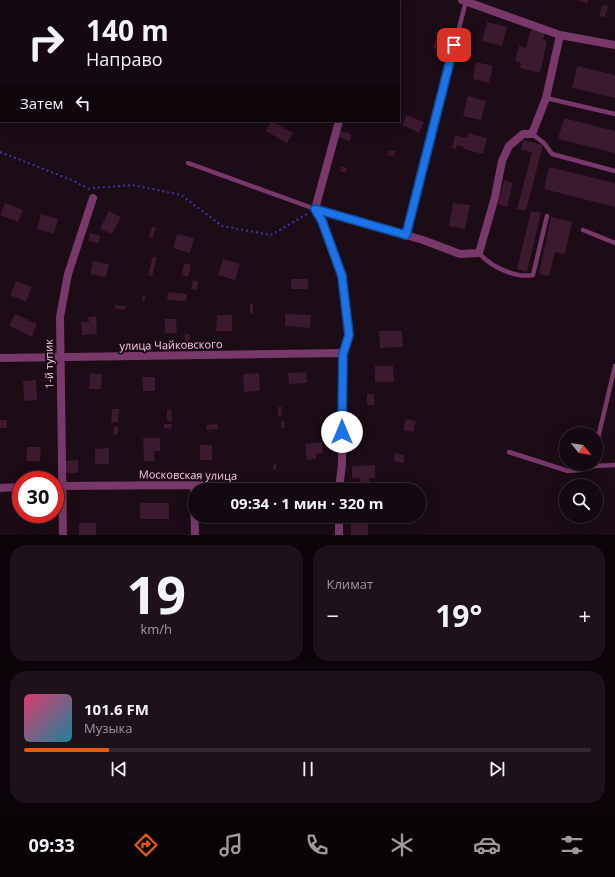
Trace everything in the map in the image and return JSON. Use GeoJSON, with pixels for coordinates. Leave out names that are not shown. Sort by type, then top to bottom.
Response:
{"type":"FeatureCollection","features":[{"type":"Feature","properties":{"kind":"street"},"geometry":{"type":"LineString","coordinates":[[464,1],[560,35],[615,44]]}},
{"type":"Feature","properties":{"kind":"street"},"geometry":{"type":"LineString","coordinates":[[339,122],[315,209],[406,235],[460,254],[480,253],[495,196],[502,161],[509,146],[523,134],[532,134],[546,98],[560,35]]}},
{"type":"Feature","properties":{"kind":"street","name":"1-й тупик"},"geometry":{"type":"LineString","coordinates":[[59,471],[60,317],[68,274],[93,198]]}},
{"type":"Feature","properties":{"kind":"street"},"geometry":{"type":"LineString","coordinates":[[340,483],[342,464],[343,354]]}},
{"type":"Feature","properties":{"kind":"street","name":"улица Чайковского"},"geometry":{"type":"LineString","coordinates":[[0,358],[343,354]]}},
{"type":"Feature","properties":{"kind":"street","name":"Московская улица"},"geometry":{"type":"LineString","coordinates":[[64,486],[188,485]]}},
{"type":"Feature","properties":{"kind":"street"},"geometry":{"type":"LineString","coordinates":[[0,488],[12,487]]}},
{"type":"Feature","properties":{"kind":"street","name":"1-й тупик"},"geometry":{"type":"LineString","coordinates":[[62,523],[63,535]]}},
{"type":"Feature","properties":{"kind":"street"},"geometry":{"type":"LineString","coordinates":[[195,523],[195,535]]}},
{"type":"Feature","properties":{"kind":"street"},"geometry":{"type":"LineString","coordinates":[[339,523],[339,535]]}},
{"type":"Feature","properties":{"kind":"lane"},"geometry":{"type":"LineString","coordinates":[[406,235],[464,1]]}},
{"type":"Feature","properties":{"kind":"lane"},"geometry":{"type":"LineString","coordinates":[[546,98],[615,114]]}},
{"type":"Feature","properties":{"kind":"lane"},"geometry":{"type":"LineString","coordinates":[[532,134],[544,143],[552,154],[615,171]]}},
{"type":"Feature","properties":{"kind":"lane"},"geometry":{"type":"LineString","coordinates":[[188,163],[315,209],[322,221],[342,276],[349,335],[343,354]]}},
{"type":"Feature","properties":{"kind":"lane"},"geometry":{"type":"LineString","coordinates":[[480,253],[485,260],[516,275],[533,275],[548,216]]}},
{"type":"Feature","properties":{"kind":"lane"},"geometry":{"type":"LineString","coordinates":[[583,230],[615,243]]}},
{"type":"Feature","properties":{"kind":"lane"},"geometry":{"type":"LineString","coordinates":[[601,427],[615,366]]}},
{"type":"Feature","properties":{"kind":"lane"},"geometry":{"type":"LineString","coordinates":[[509,452],[559,468]]}},
{"type":"Feature","properties":{"kind":"lane"},"geometry":{"type":"LineString","coordinates":[[603,465],[615,465]]}},
{"type":"Feature","properties":{"kind":"path"},"geometry":{"type":"LineString","coordinates":[[0,152],[90,188],[133,185],[182,195],[222,226],[271,235],[315,209]]}},
{"type":"Feature","properties":{"kind":"path"},"geometry":{"type":"LineString","coordinates":[[90,188],[93,198]]}},
{"type":"Feature","properties":{"kind":"building"},"geometry":{"type":"Polygon","coordinates":[[[578,0],[589,0],[587,4],[578,0]]]}},
{"type":"Feature","properties":{"kind":"building"},"geometry":{"type":"Polygon","coordinates":[[[602,5],[608,6],[605,17],[599,16],[602,5]]]}},
{"type":"Feature","properties":{"kind":"building"},"geometry":{"type":"Polygon","coordinates":[[[487,22],[507,27],[502,46],[482,41],[487,22]]]}},
{"type":"Feature","properties":{"kind":"building"},"geometry":{"type":"Polygon","coordinates":[[[531,29],[545,32],[543,40],[547,41],[540,73],[520,68],[521,63],[515,61],[519,46],[526,48],[531,29]]]}},
{"type":"Feature","properties":{"kind":"building"},"geometry":{"type":"Polygon","coordinates":[[[436,39],[439,40],[437,49],[433,48],[436,39]]]}},
{"type":"Feature","properties":{"kind":"building"},"geometry":{"type":"Polygon","coordinates":[[[476,62],[493,66],[489,83],[473,79],[476,62]]]}},
{"type":"Feature","properties":{"kind":"building"},"geometry":{"type":"Polygon","coordinates":[[[577,66],[615,75],[615,98],[572,88],[577,66]]]}},
{"type":"Feature","properties":{"kind":"building"},"geometry":{"type":"Polygon","coordinates":[[[468,96],[486,101],[481,120],[463,116],[468,96]]]}},
{"type":"Feature","properties":{"kind":"building"},"geometry":{"type":"Polygon","coordinates":[[[407,115],[424,122],[419,133],[402,125],[407,115]]]}},
{"type":"Feature","properties":{"kind":"building"},"geometry":{"type":"Polygon","coordinates":[[[564,118],[615,131],[615,153],[558,139],[564,118]]]}},
{"type":"Feature","properties":{"kind":"building"},"geometry":{"type":"Polygon","coordinates":[[[270,122],[273,122],[293,133],[287,143],[266,131],[270,122]]]}},
{"type":"Feature","properties":{"kind":"building"},"geometry":{"type":"Polygon","coordinates":[[[334,129],[351,134],[350,141],[332,135],[334,129]]]}},
{"type":"Feature","properties":{"kind":"building"},"geometry":{"type":"Polygon","coordinates":[[[468,133],[487,138],[483,154],[464,149],[464,147],[457,145],[456,149],[452,148],[455,135],[467,138],[468,133]]]}},
{"type":"Feature","properties":{"kind":"building"},"geometry":{"type":"Polygon","coordinates":[[[523,140],[543,145],[526,211],[517,209],[532,152],[521,150],[523,140]]]}},
{"type":"Feature","properties":{"kind":"building"},"geometry":{"type":"Polygon","coordinates":[[[389,150],[395,151],[394,156],[388,155],[389,150]]]}},
{"type":"Feature","properties":{"kind":"building"},"geometry":{"type":"Polygon","coordinates":[[[341,166],[347,168],[346,173],[340,171],[341,166]]]}},
{"type":"Feature","properties":{"kind":"building"},"geometry":{"type":"Polygon","coordinates":[[[549,167],[615,183],[615,207],[544,189],[549,167]]]}},
{"type":"Feature","properties":{"kind":"building"},"geometry":{"type":"Polygon","coordinates":[[[504,180],[513,183],[507,207],[498,204],[504,180]]]}},
{"type":"Feature","properties":{"kind":"building"},"geometry":{"type":"Polygon","coordinates":[[[5,203],[23,210],[18,222],[0,215],[5,203]]]}},
{"type":"Feature","properties":{"kind":"building"},"geometry":{"type":"Polygon","coordinates":[[[453,203],[470,205],[465,229],[449,226],[453,203]]]}},
{"type":"Feature","properties":{"kind":"building"},"geometry":{"type":"Polygon","coordinates":[[[109,211],[121,217],[112,234],[100,229],[109,211]]]}},
{"type":"Feature","properties":{"kind":"building"},"geometry":{"type":"Polygon","coordinates":[[[531,211],[541,213],[527,272],[517,269],[531,211]]]}},
{"type":"Feature","properties":{"kind":"building"},"geometry":{"type":"Polygon","coordinates":[[[41,214],[58,219],[54,234],[37,229],[41,214]]]}},
{"type":"Feature","properties":{"kind":"building"},"geometry":{"type":"Polygon","coordinates":[[[551,217],[572,222],[565,254],[555,252],[549,276],[539,274],[551,217]]]}},
{"type":"Feature","properties":{"kind":"building"},"geometry":{"type":"Polygon","coordinates":[[[152,227],[156,228],[153,238],[149,237],[152,227]]]}},
{"type":"Feature","properties":{"kind":"building"},"geometry":{"type":"Polygon","coordinates":[[[90,233],[100,236],[99,243],[88,241],[90,233]]]}},
{"type":"Feature","properties":{"kind":"building"},"geometry":{"type":"Polygon","coordinates":[[[177,234],[194,238],[190,253],[173,248],[177,234]]]}},
{"type":"Feature","properties":{"kind":"building"},"geometry":{"type":"Polygon","coordinates":[[[153,256],[157,258],[152,276],[148,275],[153,256]]]}},
{"type":"Feature","properties":{"kind":"building"},"geometry":{"type":"Polygon","coordinates":[[[223,259],[240,264],[235,280],[218,275],[223,259]]]}},
{"type":"Feature","properties":{"kind":"building"},"geometry":{"type":"Polygon","coordinates":[[[93,261],[109,264],[106,277],[90,274],[93,261]]]}},
{"type":"Feature","properties":{"kind":"building"},"geometry":{"type":"Polygon","coordinates":[[[184,263],[191,265],[188,277],[182,275],[184,263]]]}},
{"type":"Feature","properties":{"kind":"building"},"geometry":{"type":"Polygon","coordinates":[[[291,279],[308,279],[308,289],[291,289],[291,279]]]}},
{"type":"Feature","properties":{"kind":"building"},"geometry":{"type":"Polygon","coordinates":[[[193,280],[198,282],[197,290],[191,289],[193,280]]]}},
{"type":"Feature","properties":{"kind":"building"},"geometry":{"type":"Polygon","coordinates":[[[16,281],[32,287],[26,302],[10,295],[16,281]]]}},
{"type":"Feature","properties":{"kind":"building"},"geometry":{"type":"Polygon","coordinates":[[[168,292],[187,294],[186,301],[167,300],[168,292]]]}},
{"type":"Feature","properties":{"kind":"building"},"geometry":{"type":"Polygon","coordinates":[[[142,296],[145,296],[145,301],[142,301],[142,296]]]}},
{"type":"Feature","properties":{"kind":"building"},"geometry":{"type":"Polygon","coordinates":[[[250,304],[253,304],[253,314],[250,314],[250,304]]]}},
{"type":"Feature","properties":{"kind":"building"},"geometry":{"type":"Polygon","coordinates":[[[115,305],[126,306],[125,310],[115,309],[115,305]]]}},
{"type":"Feature","properties":{"kind":"building"},"geometry":{"type":"Polygon","coordinates":[[[15,314],[37,324],[32,337],[9,326],[15,314]]]}},
{"type":"Feature","properties":{"kind":"building"},"geometry":{"type":"Polygon","coordinates":[[[285,314],[311,315],[310,328],[285,326],[285,314]]]}},
{"type":"Feature","properties":{"kind":"building"},"geometry":{"type":"Polygon","coordinates":[[[217,315],[232,315],[232,331],[216,331],[217,315]]]}},
{"type":"Feature","properties":{"kind":"building"},"geometry":{"type":"Polygon","coordinates":[[[96,316],[97,334],[82,335],[81,322],[89,322],[88,317],[96,316]]]}},
{"type":"Feature","properties":{"kind":"building"},"geometry":{"type":"Polygon","coordinates":[[[165,319],[176,319],[177,333],[165,333],[165,319]]]}},
{"type":"Feature","properties":{"kind":"building"},"geometry":{"type":"Polygon","coordinates":[[[379,331],[402,331],[403,347],[380,348],[379,331]]]}},
{"type":"Feature","properties":{"kind":"building"},"geometry":{"type":"Polygon","coordinates":[[[185,334],[190,334],[189,343],[185,343],[185,334]]]}},
{"type":"Feature","properties":{"kind":"building"},"geometry":{"type":"Polygon","coordinates":[[[375,366],[393,366],[394,382],[375,382],[375,366]]]}},
{"type":"Feature","properties":{"kind":"building"},"geometry":{"type":"Polygon","coordinates":[[[306,372],[307,383],[289,384],[288,373],[306,372]]]}},
{"type":"Feature","properties":{"kind":"building"},"geometry":{"type":"Polygon","coordinates":[[[90,373],[102,374],[101,389],[89,389],[90,373]]]}},
{"type":"Feature","properties":{"kind":"building"},"geometry":{"type":"Polygon","coordinates":[[[259,373],[260,391],[244,392],[243,374],[259,373]]]}},
{"type":"Feature","properties":{"kind":"building"},"geometry":{"type":"Polygon","coordinates":[[[142,377],[155,377],[155,391],[143,391],[142,377]]]}},
{"type":"Feature","properties":{"kind":"building"},"geometry":{"type":"Polygon","coordinates":[[[36,380],[37,400],[24,401],[23,381],[36,380]]]}},
{"type":"Feature","properties":{"kind":"building"},"geometry":{"type":"Polygon","coordinates":[[[367,394],[374,394],[374,405],[367,405],[367,394]]]}},
{"type":"Feature","properties":{"kind":"building"},"geometry":{"type":"Polygon","coordinates":[[[278,407],[282,407],[281,416],[278,415],[278,407]]]}},
{"type":"Feature","properties":{"kind":"building"},"geometry":{"type":"Polygon","coordinates":[[[112,409],[119,409],[118,422],[111,422],[112,409]]]}},
{"type":"Feature","properties":{"kind":"building"},"geometry":{"type":"Polygon","coordinates":[[[167,410],[171,410],[172,421],[167,421],[167,410]]]}},
{"type":"Feature","properties":{"kind":"building"},"geometry":{"type":"Polygon","coordinates":[[[406,419],[416,421],[413,432],[403,430],[406,419]]]}},
{"type":"Feature","properties":{"kind":"building"},"geometry":{"type":"Polygon","coordinates":[[[0,420],[7,420],[7,428],[0,428],[0,420]]]}},
{"type":"Feature","properties":{"kind":"building"},"geometry":{"type":"Polygon","coordinates":[[[281,421],[284,421],[285,428],[281,428],[281,421]]]}},
{"type":"Feature","properties":{"kind":"building"},"geometry":{"type":"Polygon","coordinates":[[[164,424],[172,424],[171,429],[164,428],[164,424]]]}},
{"type":"Feature","properties":{"kind":"building"},"geometry":{"type":"Polygon","coordinates":[[[218,424],[218,429],[207,430],[206,425],[218,424]]]}},
{"type":"Feature","properties":{"kind":"building"},"geometry":{"type":"Polygon","coordinates":[[[114,426],[119,427],[117,435],[113,434],[114,426]]]}},
{"type":"Feature","properties":{"kind":"building"},"geometry":{"type":"Polygon","coordinates":[[[143,438],[160,438],[160,451],[154,451],[155,461],[144,461],[143,438]]]}},
{"type":"Feature","properties":{"kind":"building"},"geometry":{"type":"Polygon","coordinates":[[[322,442],[323,453],[316,454],[316,459],[307,460],[305,444],[322,442]]]}},
{"type":"Feature","properties":{"kind":"building"},"geometry":{"type":"Polygon","coordinates":[[[200,445],[212,445],[212,460],[200,460],[200,445]]]}},
{"type":"Feature","properties":{"kind":"building"},"geometry":{"type":"Polygon","coordinates":[[[27,447],[41,447],[40,461],[26,461],[27,447]]]}},
{"type":"Feature","properties":{"kind":"building"},"geometry":{"type":"Polygon","coordinates":[[[109,448],[109,464],[95,464],[95,449],[109,448]]]}},
{"type":"Feature","properties":{"kind":"building"},"geometry":{"type":"Polygon","coordinates":[[[395,453],[404,455],[404,463],[394,461],[395,453]]]}},
{"type":"Feature","properties":{"kind":"building"},"geometry":{"type":"Polygon","coordinates":[[[78,460],[78,473],[66,473],[66,461],[78,460]]]}},
{"type":"Feature","properties":{"kind":"building"},"geometry":{"type":"Polygon","coordinates":[[[276,464],[276,470],[273,470],[273,465],[276,464]]]}},
{"type":"Feature","properties":{"kind":"building"},"geometry":{"type":"Polygon","coordinates":[[[375,465],[375,478],[369,478],[369,483],[360,483],[360,478],[352,478],[352,466],[375,465]]]}},
{"type":"Feature","properties":{"kind":"building"},"geometry":{"type":"Polygon","coordinates":[[[140,503],[169,503],[169,519],[140,519],[140,503]]]}},
{"type":"Feature","properties":{"kind":"building"},"geometry":{"type":"Polygon","coordinates":[[[79,523],[96,523],[96,535],[79,535],[79,523]]]}},
{"type":"Feature","properties":{"kind":"building"},"geometry":{"type":"Polygon","coordinates":[[[351,523],[368,523],[368,535],[351,535],[351,523]]]}},
{"type":"Feature","properties":{"kind":"route"},"geometry":{"type":"LineString","coordinates":[[342,432],[343,354],[349,335],[342,276],[322,221],[315,209],[406,235],[454,45]]}}]}
